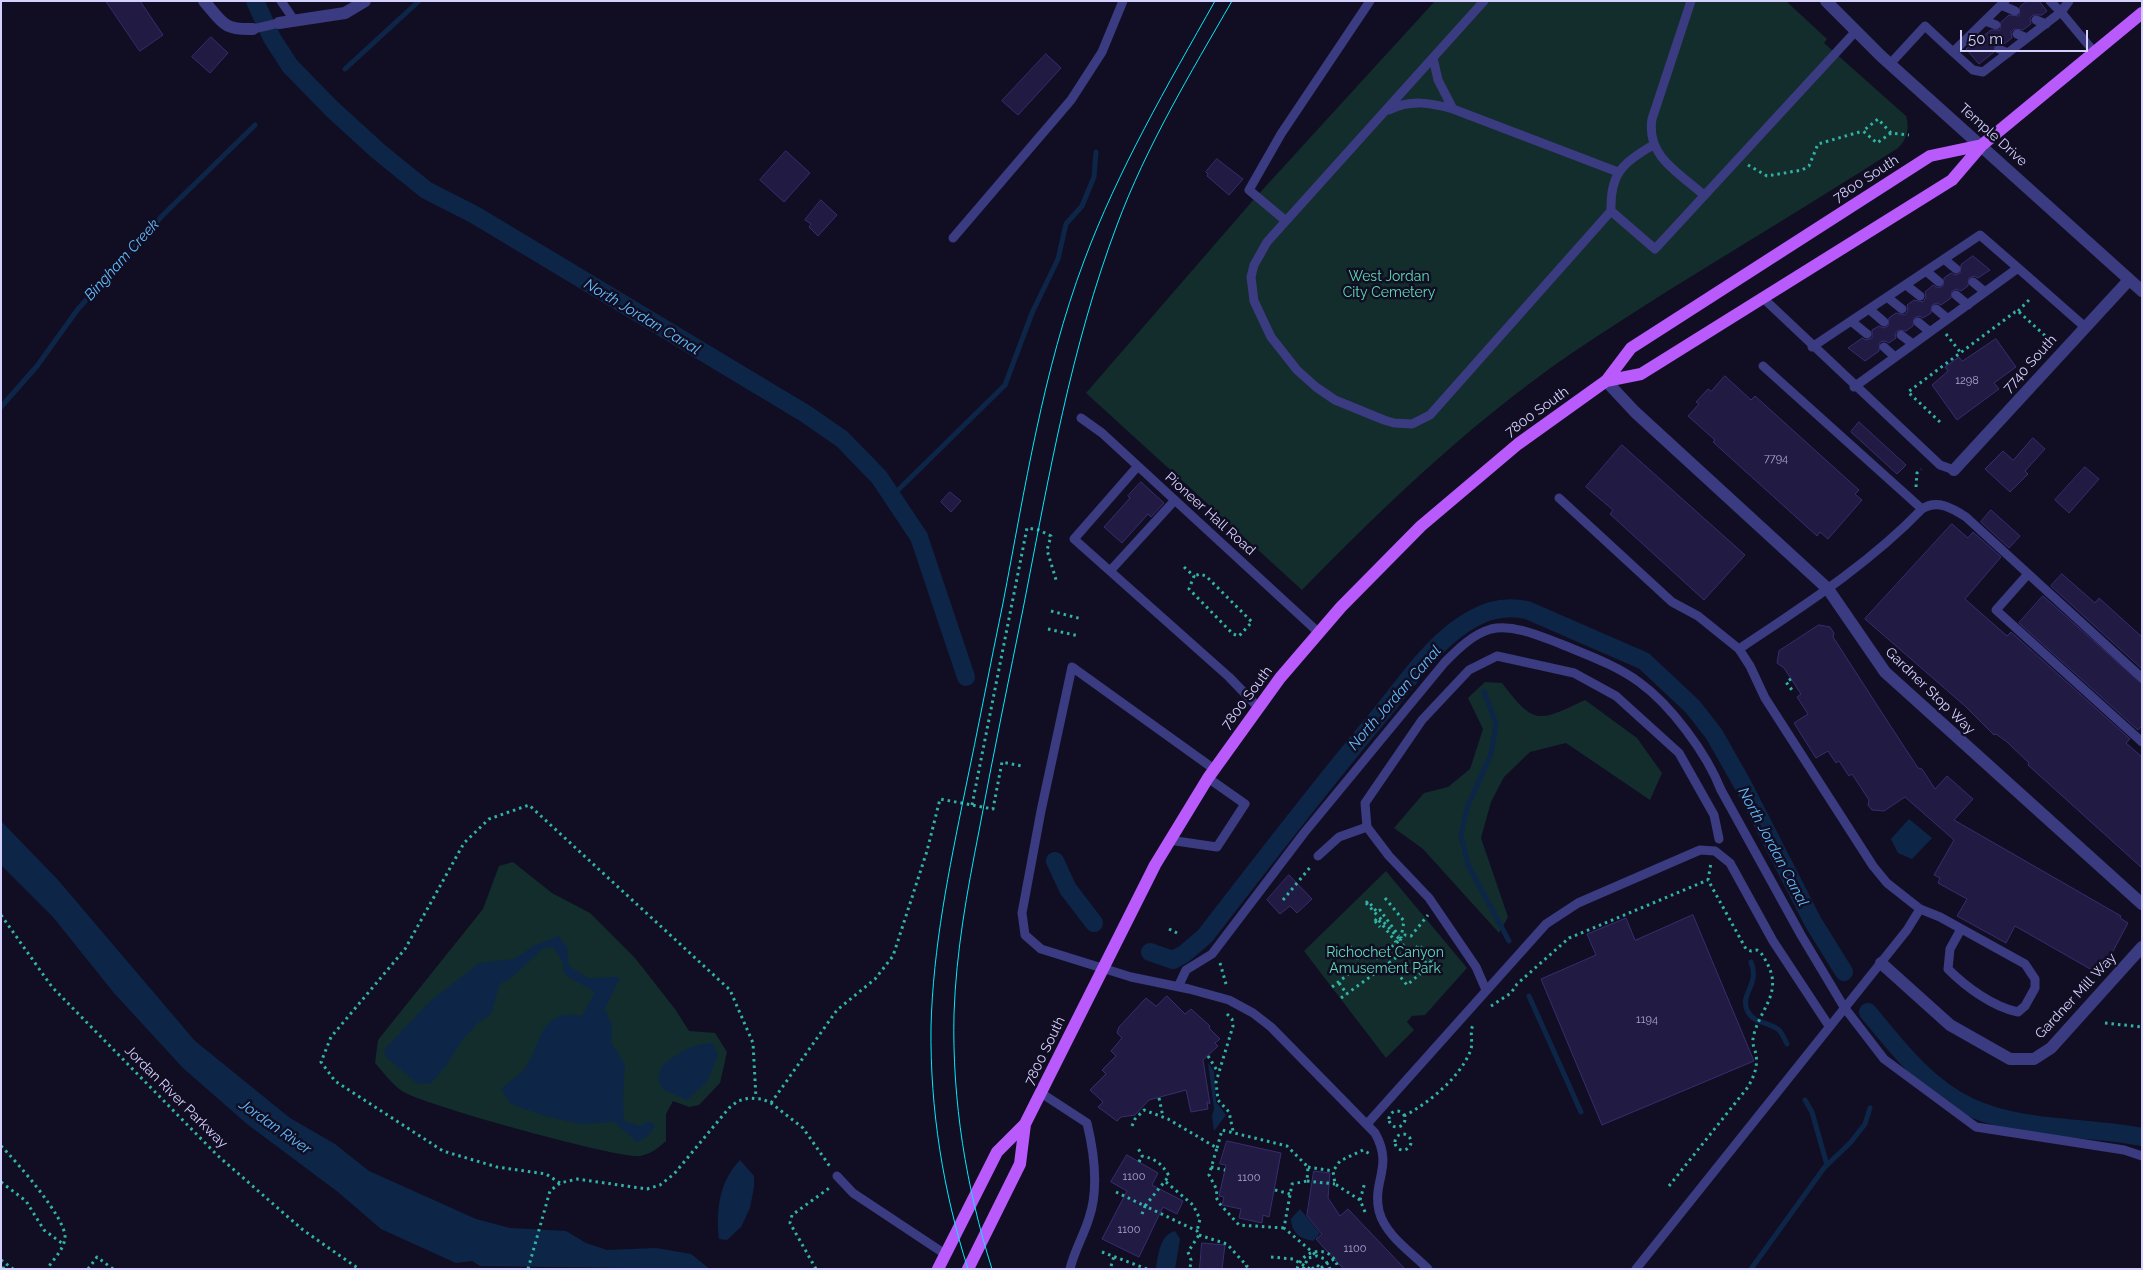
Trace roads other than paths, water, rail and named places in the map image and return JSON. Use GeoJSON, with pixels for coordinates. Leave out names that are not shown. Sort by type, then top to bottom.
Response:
{"type":"FeatureCollection","features":[{"type":"Feature","properties":{"kind":"main road","name":"7800 South"},"geometry":{"type":"LineString","coordinates":[[1606,381],[1641,374],[1952,180],[1982,145],[2142,14]]}},
{"type":"Feature","properties":{"kind":"main road","name":"7800 South"},"geometry":{"type":"LineString","coordinates":[[938,1269],[997,1152],[1025,1124],[1169,840],[1211,774],[1258,707],[1318,632],[1390,555],[1449,500],[1518,444],[1606,381],[1631,348],[1930,156],[1982,145]]}},
{"type":"Feature","properties":{"kind":"main road","name":"7800 South"},"geometry":{"type":"LineString","coordinates":[[968,1269],[1020,1164],[1025,1124]]}},
{"type":"Feature","properties":{"kind":"street"},"geometry":{"type":"LineString","coordinates":[[204,1],[227,27],[237,30],[253,29]]}},
{"type":"Feature","properties":{"kind":"street"},"geometry":{"type":"LineString","coordinates":[[279,23],[345,13],[365,1]]}},
{"type":"Feature","properties":{"kind":"street","name":"Temple Drive"},"geometry":{"type":"LineString","coordinates":[[1826,1],[1890,64],[2142,290]]}},
{"type":"Feature","properties":{"kind":"street","name":"7740 South"},"geometry":{"type":"LineString","coordinates":[[1954,470],[2129,280]]}},
{"type":"Feature","properties":{"kind":"street","name":"Gardner Stop Way"},"geometry":{"type":"LineString","coordinates":[[1606,381],[1636,412],[1828,589],[1885,672],[2142,904]]}},
{"type":"Feature","properties":{"kind":"street","name":"Gardner Mill Way"},"geometry":{"type":"LineString","coordinates":[[1881,963],[1950,1025],[2010,1059],[2026,1061],[2034,1059],[2051,1048],[2142,947]]}},
{"type":"Feature","properties":{"kind":"lane"},"geometry":{"type":"LineString","coordinates":[[281,1],[294,20]]}},
{"type":"Feature","properties":{"kind":"lane"},"geometry":{"type":"LineString","coordinates":[[953,238],[1071,100],[1102,52],[1123,1]]}},
{"type":"Feature","properties":{"kind":"lane"},"geometry":{"type":"LineString","coordinates":[[1286,221],[1249,190],[1281,134],[1370,1]]}},
{"type":"Feature","properties":{"kind":"lane"},"geometry":{"type":"LineString","coordinates":[[1484,1],[1267,242],[1254,265],[1251,277],[1254,301],[1271,337],[1302,374],[1326,394],[1344,404],[1384,420],[1405,424],[1421,420],[1439,407],[1611,211],[1611,190],[1618,172],[1636,155],[1653,145]]}},
{"type":"Feature","properties":{"kind":"lane"},"geometry":{"type":"LineString","coordinates":[[1691,1],[1652,119],[1650,136],[1653,145],[1662,157],[1704,195]]}},
{"type":"Feature","properties":{"kind":"lane"},"geometry":{"type":"LineString","coordinates":[[2050,1],[2095,53]]}},
{"type":"Feature","properties":{"kind":"lane"},"geometry":{"type":"LineString","coordinates":[[1890,64],[1925,26],[1973,70],[1980,72],[2046,24],[2061,12],[2069,1]]}},
{"type":"Feature","properties":{"kind":"lane"},"geometry":{"type":"LineString","coordinates":[[1953,52],[2003,3],[2015,11]]}},
{"type":"Feature","properties":{"kind":"lane"},"geometry":{"type":"LineString","coordinates":[[1985,20],[1996,25]]}},
{"type":"Feature","properties":{"kind":"lane"},"geometry":{"type":"LineString","coordinates":[[2036,20],[2046,24]]}},
{"type":"Feature","properties":{"kind":"lane"},"geometry":{"type":"LineString","coordinates":[[253,29],[279,23]]}},
{"type":"Feature","properties":{"kind":"lane"},"geometry":{"type":"LineString","coordinates":[[1611,211],[1655,249],[1856,31]]}},
{"type":"Feature","properties":{"kind":"lane"},"geometry":{"type":"LineString","coordinates":[[2017,34],[2027,38]]}},
{"type":"Feature","properties":{"kind":"lane"},"geometry":{"type":"LineString","coordinates":[[1968,36],[1978,40]]}},
{"type":"Feature","properties":{"kind":"lane"},"geometry":{"type":"LineString","coordinates":[[1999,49],[2008,53]]}},
{"type":"Feature","properties":{"kind":"lane"},"geometry":{"type":"LineString","coordinates":[[1434,58],[1438,80],[1453,109]]}},
{"type":"Feature","properties":{"kind":"lane"},"geometry":{"type":"LineString","coordinates":[[1384,112],[1398,106],[1418,102],[1453,109],[1618,172]]}},
{"type":"Feature","properties":{"kind":"lane"},"geometry":{"type":"LineString","coordinates":[[1812,347],[1980,235],[2085,327]]}},
{"type":"Feature","properties":{"kind":"lane"},"geometry":{"type":"LineString","coordinates":[[1944,259],[1956,269]]}},
{"type":"Feature","properties":{"kind":"lane"},"geometry":{"type":"LineString","coordinates":[[1854,387],[2018,268]]}},
{"type":"Feature","properties":{"kind":"lane"},"geometry":{"type":"LineString","coordinates":[[1926,271],[1939,282]]}},
{"type":"Feature","properties":{"kind":"lane"},"geometry":{"type":"LineString","coordinates":[[1973,282],[1985,292]]}},
{"type":"Feature","properties":{"kind":"lane"},"geometry":{"type":"LineString","coordinates":[[1906,285],[1920,296]]}},
{"type":"Feature","properties":{"kind":"lane"},"geometry":{"type":"LineString","coordinates":[[1956,295],[1968,305]]}},
{"type":"Feature","properties":{"kind":"lane"},"geometry":{"type":"LineString","coordinates":[[1887,297],[1902,309]]}},
{"type":"Feature","properties":{"kind":"lane"},"geometry":{"type":"LineString","coordinates":[[1763,298],[1854,387],[1940,465],[1954,470]]}},
{"type":"Feature","properties":{"kind":"lane"},"geometry":{"type":"LineString","coordinates":[[1869,309],[1884,322]]}},
{"type":"Feature","properties":{"kind":"lane"},"geometry":{"type":"LineString","coordinates":[[1936,309],[1948,319]]}},
{"type":"Feature","properties":{"kind":"lane"},"geometry":{"type":"LineString","coordinates":[[1851,322],[1867,334]]}},
{"type":"Feature","properties":{"kind":"lane"},"geometry":{"type":"LineString","coordinates":[[1918,322],[1930,332]]}},
{"type":"Feature","properties":{"kind":"lane"},"geometry":{"type":"LineString","coordinates":[[1901,335],[1913,344]]}},
{"type":"Feature","properties":{"kind":"lane"},"geometry":{"type":"LineString","coordinates":[[1884,347],[1895,357]]}},
{"type":"Feature","properties":{"kind":"lane"},"geometry":{"type":"LineString","coordinates":[[1763,366],[1922,509]]}},
{"type":"Feature","properties":{"kind":"lane","name":"Pioneer Hall Road"},"geometry":{"type":"LineString","coordinates":[[1081,418],[1102,433],[1318,632]]}},
{"type":"Feature","properties":{"kind":"lane"},"geometry":{"type":"LineString","coordinates":[[1137,467],[1074,539],[1229,677],[1258,707]]}},
{"type":"Feature","properties":{"kind":"lane"},"geometry":{"type":"LineString","coordinates":[[1558,498],[1672,602],[1698,616],[1739,649],[1750,666],[1765,698],[1873,866],[1887,883],[1920,909],[1961,929],[2025,964],[2031,971],[2035,988],[2025,1006],[2018,1012],[2009,1010],[1972,989],[1948,969],[1950,949],[1961,929]]}},
{"type":"Feature","properties":{"kind":"lane"},"geometry":{"type":"LineString","coordinates":[[1110,571],[1174,500]]}},
{"type":"Feature","properties":{"kind":"lane"},"geometry":{"type":"LineString","coordinates":[[1739,649],[1828,589],[1880,550],[1922,509],[1933,504],[1939,504],[1957,511],[2142,678]]}},
{"type":"Feature","properties":{"kind":"lane"},"geometry":{"type":"LineString","coordinates":[[2028,574],[1996,610],[2142,742]]}},
{"type":"Feature","properties":{"kind":"lane"},"geometry":{"type":"LineString","coordinates":[[1178,987],[1186,970],[1209,956],[1215,950],[1304,833],[1445,662],[1472,638],[1492,629],[1503,628],[1533,633],[1621,670],[1640,683],[1671,714],[1713,770],[1721,790],[1801,935],[1844,1007],[1884,1059],[1976,1127],[2124,1150],[2142,1156]]}},
{"type":"Feature","properties":{"kind":"lane"},"geometry":{"type":"LineString","coordinates":[[1486,990],[1476,968],[1436,908],[1366,827],[1366,803],[1422,720],[1469,670],[1497,656],[1574,673],[1616,696],[1679,752],[1714,815],[1720,839]]}},
{"type":"Feature","properties":{"kind":"lane"},"geometry":{"type":"LineString","coordinates":[[1169,840],[1217,847],[1245,804],[1211,774],[1072,667],[1041,811],[1022,923],[1029,940],[1041,949],[1131,977],[1229,1000],[1262,1019],[1375,1132],[1383,1151],[1383,1170],[1378,1203],[1382,1218],[1393,1235],[1428,1269]]}},
{"type":"Feature","properties":{"kind":"lane"},"geometry":{"type":"LineString","coordinates":[[1318,856],[1339,838],[1366,827]]}},
{"type":"Feature","properties":{"kind":"lane"},"geometry":{"type":"LineString","coordinates":[[1367,1124],[1538,932],[1566,910],[1700,850],[1720,853],[1730,863],[1773,941],[1829,1026]]}},
{"type":"Feature","properties":{"kind":"lane"},"geometry":{"type":"LineString","coordinates":[[1636,1269],[1881,963],[1907,930],[1920,909]]}},
{"type":"Feature","properties":{"kind":"lane"},"geometry":{"type":"LineString","coordinates":[[1041,1093],[1087,1123],[1091,1139],[1094,1178],[1093,1205],[1070,1269]]}},
{"type":"Feature","properties":{"kind":"lane"},"geometry":{"type":"LineString","coordinates":[[837,1176],[854,1193],[945,1254]]}},
{"type":"Feature","properties":{"kind":"water"},"geometry":{"type":"Polygon","coordinates":[[[1909,819],[1932,838],[1912,859],[1898,853],[1891,839],[1909,819]]]}},
{"type":"Feature","properties":{"kind":"water","name":"Jordan River"},"geometry":{"type":"Polygon","coordinates":[[[1,821],[58,880],[195,1041],[290,1118],[335,1144],[369,1171],[476,1219],[510,1228],[566,1231],[586,1243],[607,1250],[656,1248],[691,1254],[710,1269],[480,1266],[472,1261],[456,1263],[381,1229],[338,1192],[247,1124],[183,1068],[114,993],[53,917],[1,865],[1,821]]]}},
{"type":"Feature","properties":{"kind":"water"},"geometry":{"type":"Polygon","coordinates":[[[559,936],[567,947],[569,966],[588,978],[620,977],[605,1009],[612,1026],[611,1042],[625,1064],[624,1121],[639,1126],[650,1121],[655,1126],[647,1137],[637,1142],[614,1122],[581,1124],[545,1116],[511,1104],[501,1089],[525,1068],[544,1029],[550,1022],[557,1017],[568,1015],[582,1016],[595,992],[565,975],[562,961],[554,948],[545,947],[512,977],[500,984],[491,1014],[478,1023],[461,1041],[447,1065],[431,1083],[418,1084],[386,1057],[384,1050],[429,1002],[479,963],[514,959],[537,944],[559,936]]]}},
{"type":"Feature","properties":{"kind":"water"},"geometry":{"type":"Polygon","coordinates":[[[713,1043],[718,1055],[707,1082],[687,1100],[664,1090],[658,1080],[661,1067],[685,1050],[697,1045],[713,1043]]]}},
{"type":"Feature","properties":{"kind":"water"},"geometry":{"type":"Polygon","coordinates":[[[1208,1063],[1214,1071],[1216,1102],[1226,1115],[1214,1131],[1212,1116],[1214,1109],[1208,1063]]]}},
{"type":"Feature","properties":{"kind":"water"},"geometry":{"type":"Polygon","coordinates":[[[740,1160],[754,1176],[750,1208],[741,1227],[727,1240],[719,1239],[720,1197],[727,1178],[740,1160]]]}},
{"type":"Feature","properties":{"kind":"water"},"geometry":{"type":"Polygon","coordinates":[[[1300,1209],[1320,1233],[1313,1241],[1300,1236],[1293,1228],[1291,1219],[1300,1209]]]}},
{"type":"Feature","properties":{"kind":"water"},"geometry":{"type":"Polygon","coordinates":[[[1175,1231],[1180,1239],[1175,1269],[1156,1269],[1163,1241],[1170,1233],[1175,1231]]]}},
{"type":"Feature","properties":{"kind":"waterway","name":"North Jordan Canal"},"geometry":{"type":"LineString","coordinates":[[255,1],[272,38],[290,66],[332,109],[378,151],[426,190],[475,215],[806,414],[842,439],[879,477],[919,537],[966,677]]}},
{"type":"Feature","properties":{"kind":"waterway","name":"Bingham Creek"},"geometry":{"type":"LineString","coordinates":[[345,69],[419,1]]}},
{"type":"Feature","properties":{"kind":"waterway","name":"Bingham Creek"},"geometry":{"type":"LineString","coordinates":[[1,407],[37,366],[78,309],[163,215],[255,125]]}},
{"type":"Feature","properties":{"kind":"waterway"},"geometry":{"type":"LineString","coordinates":[[892,496],[1005,385],[1032,313],[1058,259],[1066,224],[1082,206],[1094,177],[1096,152]]}},
{"type":"Feature","properties":{"kind":"waterway","name":"North Jordan Canal"},"geometry":{"type":"LineString","coordinates":[[1150,952],[1173,960],[1184,954],[1205,936],[1415,670],[1435,648],[1473,618],[1490,611],[1517,608],[1527,610],[1644,661],[1693,707],[1714,734],[1743,785],[1813,922],[1844,972]]}},
{"type":"Feature","properties":{"kind":"waterway"},"geometry":{"type":"LineString","coordinates":[[1484,691],[1496,724],[1491,754],[1467,808],[1461,835],[1468,865],[1509,941]]}},
{"type":"Feature","properties":{"kind":"waterway","name":"North Jordan Canal"},"geometry":{"type":"LineString","coordinates":[[1055,861],[1068,889],[1094,923]]}},
{"type":"Feature","properties":{"kind":"waterway"},"geometry":{"type":"LineString","coordinates":[[1751,962],[1753,977],[1746,999],[1747,1010],[1753,1018],[1779,1030],[1787,1044]]}},
{"type":"Feature","properties":{"kind":"waterway"},"geometry":{"type":"LineString","coordinates":[[1529,996],[1581,1112]]}},
{"type":"Feature","properties":{"kind":"waterway","name":"North Jordan Canal"},"geometry":{"type":"LineString","coordinates":[[1868,1012],[1926,1077],[1954,1099],[1970,1107],[1990,1115],[2032,1124],[2142,1137]]}},
{"type":"Feature","properties":{"kind":"waterway"},"geometry":{"type":"LineString","coordinates":[[1805,1100],[1812,1112],[1827,1165]]}},
{"type":"Feature","properties":{"kind":"waterway"},"geometry":{"type":"LineString","coordinates":[[1751,1269],[1824,1168],[1851,1142],[1865,1124],[1870,1108]]}},
{"type":"Feature","properties":{"kind":"tram line"},"geometry":{"type":"LineString","coordinates":[[968,1269],[945,1180],[936,1119],[931,1058],[932,997],[938,938],[953,850],[1027,473],[1057,344],[1084,261],[1112,194],[1161,97],[1215,1]]}},
{"type":"Feature","properties":{"kind":"tram line"},"geometry":{"type":"LineString","coordinates":[[992,1269],[975,1207],[962,1143],[955,1079],[954,1014],[963,922],[995,746],[1052,460],[1074,365],[1101,271],[1117,225],[1141,167],[1200,56],[1232,1]]}},
{"type":"Feature","properties":{"kind":"park label","name":"West Jordan City Cemetery"},"geometry":{"type":"Point","coordinates":[1389,286]}},
{"type":"Feature","properties":{"kind":"park label","name":"Richochet Canyon Amusement Park"},"geometry":{"type":"Point","coordinates":[1385,962]}}]}
